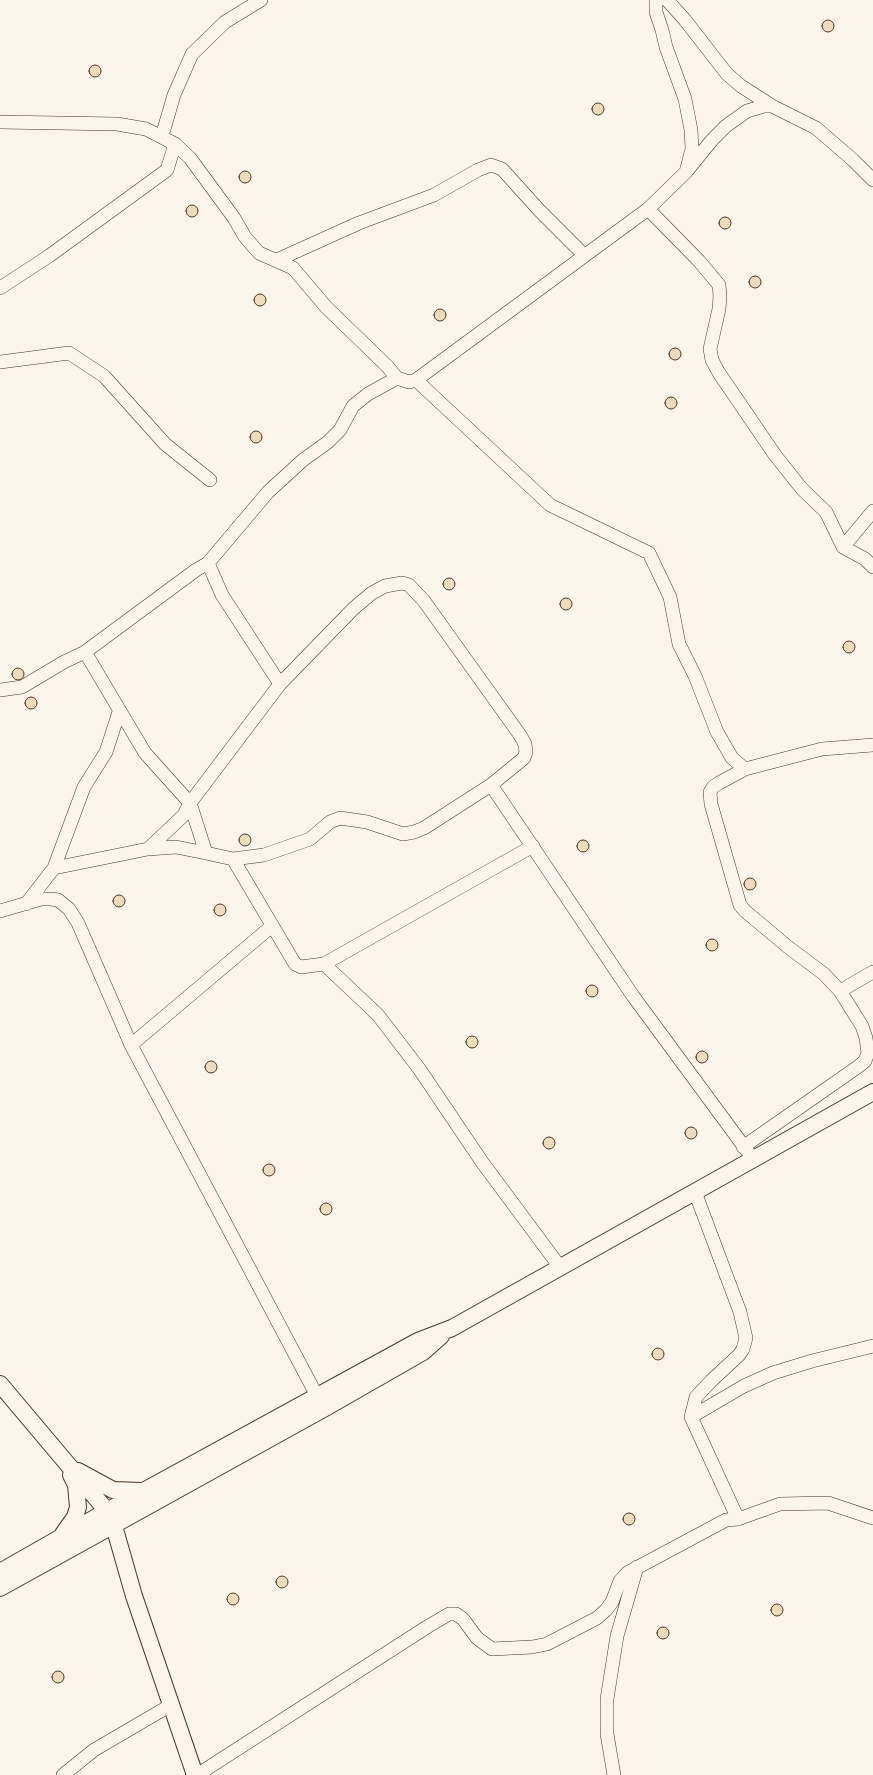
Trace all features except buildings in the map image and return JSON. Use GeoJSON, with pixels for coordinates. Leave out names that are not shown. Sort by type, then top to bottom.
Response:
{"type":"FeatureCollection","features":[{"type":"Feature","properties":{"kind":"street"},"geometry":{"type":"LineString","coordinates":[[162,136],[174,95],[192,54],[225,22],[261,0]]}},
{"type":"Feature","properties":{"kind":"street"},"geometry":{"type":"LineString","coordinates":[[656,0],[656,12],[666,47],[685,99],[691,130],[692,149],[686,172]]}},
{"type":"Feature","properties":{"kind":"street"},"geometry":{"type":"LineString","coordinates":[[667,0],[685,20],[727,74],[755,96],[816,128],[853,160],[873,180]]}},
{"type":"Feature","properties":{"kind":"street"},"geometry":{"type":"LineString","coordinates":[[0,122],[117,124],[146,129],[175,144],[190,158],[234,218],[245,237],[259,253],[293,268],[326,307],[387,366],[397,378],[409,382],[416,380],[648,209],[686,172],[712,140],[726,126],[747,111],[756,107],[772,106]]}},
{"type":"Feature","properties":{"kind":"street"},"geometry":{"type":"LineString","coordinates":[[0,288],[49,256],[167,170],[175,144]]}},
{"type":"Feature","properties":{"kind":"street"},"geometry":{"type":"LineString","coordinates":[[277,260],[359,223],[434,195],[478,170],[491,166],[502,169],[539,210],[584,255]]}},
{"type":"Feature","properties":{"kind":"street"},"geometry":{"type":"LineString","coordinates":[[648,209],[699,261],[719,285],[719,309],[710,349],[712,360],[775,454],[802,489],[826,512],[843,547],[865,559],[873,567]]}},
{"type":"Feature","properties":{"kind":"street"},"geometry":{"type":"LineString","coordinates":[[0,362],[69,353],[104,376],[165,444],[210,480]]}},
{"type":"Feature","properties":{"kind":"street"},"geometry":{"type":"LineString","coordinates":[[0,690],[22,687],[64,662],[85,652],[196,570],[208,563],[268,492],[303,460],[328,442],[340,430],[353,406],[368,394],[397,378]]}},
{"type":"Feature","properties":{"kind":"street"},"geometry":{"type":"LineString","coordinates":[[416,380],[550,505],[649,553],[670,596],[679,644],[695,676],[716,732],[732,758],[745,769]]}},
{"type":"Feature","properties":{"kind":"street"},"geometry":{"type":"LineString","coordinates":[[843,547],[873,511]]}},
{"type":"Feature","properties":{"kind":"street"},"geometry":{"type":"LineString","coordinates":[[208,563],[222,595],[280,684]]}},
{"type":"Feature","properties":{"kind":"street"},"geometry":{"type":"LineString","coordinates":[[54,868],[148,849],[176,847],[233,859],[264,854],[310,839],[330,822],[340,818],[367,822],[403,834],[414,832],[424,828],[491,785],[520,763],[526,752],[525,744],[424,601],[409,585],[402,583],[393,584],[372,594],[354,608],[280,684],[190,803],[184,815],[148,849]]}},
{"type":"Feature","properties":{"kind":"street"},"geometry":{"type":"LineString","coordinates":[[85,652],[119,712],[145,753],[190,803],[206,853]]}},
{"type":"Feature","properties":{"kind":"street"},"geometry":{"type":"LineString","coordinates":[[26,904],[54,868],[84,788],[106,752],[119,712]]}},
{"type":"Feature","properties":{"kind":"street"},"geometry":{"type":"LineString","coordinates":[[0,1588],[114,1526],[322,1402],[418,1341],[452,1328],[695,1192],[865,1061],[868,1053],[866,1038],[862,1026],[840,992],[824,974],[788,947],[745,911],[738,900],[710,804],[710,792],[712,787],[745,769],[822,749],[873,744]]}},
{"type":"Feature","properties":{"kind":"street"},"geometry":{"type":"LineString","coordinates":[[491,785],[633,996],[748,1152]]}},
{"type":"Feature","properties":{"kind":"street"},"geometry":{"type":"LineString","coordinates":[[233,859],[295,964],[301,967],[324,964],[533,846]]}},
{"type":"Feature","properties":{"kind":"street"},"geometry":{"type":"LineString","coordinates":[[0,911],[41,899],[58,900],[69,909],[78,923],[132,1045],[322,1402]]}},
{"type":"Feature","properties":{"kind":"street"},"geometry":{"type":"LineString","coordinates":[[132,1045],[272,926]]}},
{"type":"Feature","properties":{"kind":"street"},"geometry":{"type":"LineString","coordinates":[[324,964],[378,1015],[420,1070],[482,1162],[560,1267]]}},
{"type":"Feature","properties":{"kind":"street"},"geometry":{"type":"LineString","coordinates":[[840,992],[873,972]]}},
{"type":"Feature","properties":{"kind":"street"},"geometry":{"type":"LineString","coordinates":[[748,1152],[873,1092]]}},
{"type":"Feature","properties":{"kind":"street"},"geometry":{"type":"LineString","coordinates":[[695,1192],[740,1312],[746,1338],[744,1349],[739,1355],[696,1397],[691,1417],[738,1519]]}},
{"type":"Feature","properties":{"kind":"street"},"geometry":{"type":"LineString","coordinates":[[691,1417],[744,1386],[773,1374],[812,1361],[873,1346]]}},
{"type":"Feature","properties":{"kind":"street"},"geometry":{"type":"LineString","coordinates":[[0,1384],[107,1511],[114,1526],[134,1596],[196,1775],[443,1617],[456,1614],[477,1638],[492,1649],[532,1647],[547,1644],[597,1618],[612,1602],[620,1580],[627,1573],[726,1520],[738,1519],[780,1504],[828,1503],[873,1518]]}},
{"type":"Feature","properties":{"kind":"street"},"geometry":{"type":"LineString","coordinates":[[0,1572],[143,1491],[322,1402]]}},
{"type":"Feature","properties":{"kind":"street"},"geometry":{"type":"LineString","coordinates":[[66,1464],[113,1490],[143,1491]]}},
{"type":"Feature","properties":{"kind":"street"},"geometry":{"type":"LineString","coordinates":[[60,1538],[75,1517],[78,1507],[76,1485],[66,1464]]}},
{"type":"Feature","properties":{"kind":"street"},"geometry":{"type":"LineString","coordinates":[[614,1775],[607,1734],[607,1699],[617,1636],[638,1567]]}},
{"type":"Feature","properties":{"kind":"street"},"geometry":{"type":"LineString","coordinates":[[63,1775],[94,1750],[171,1705]]}}]}
